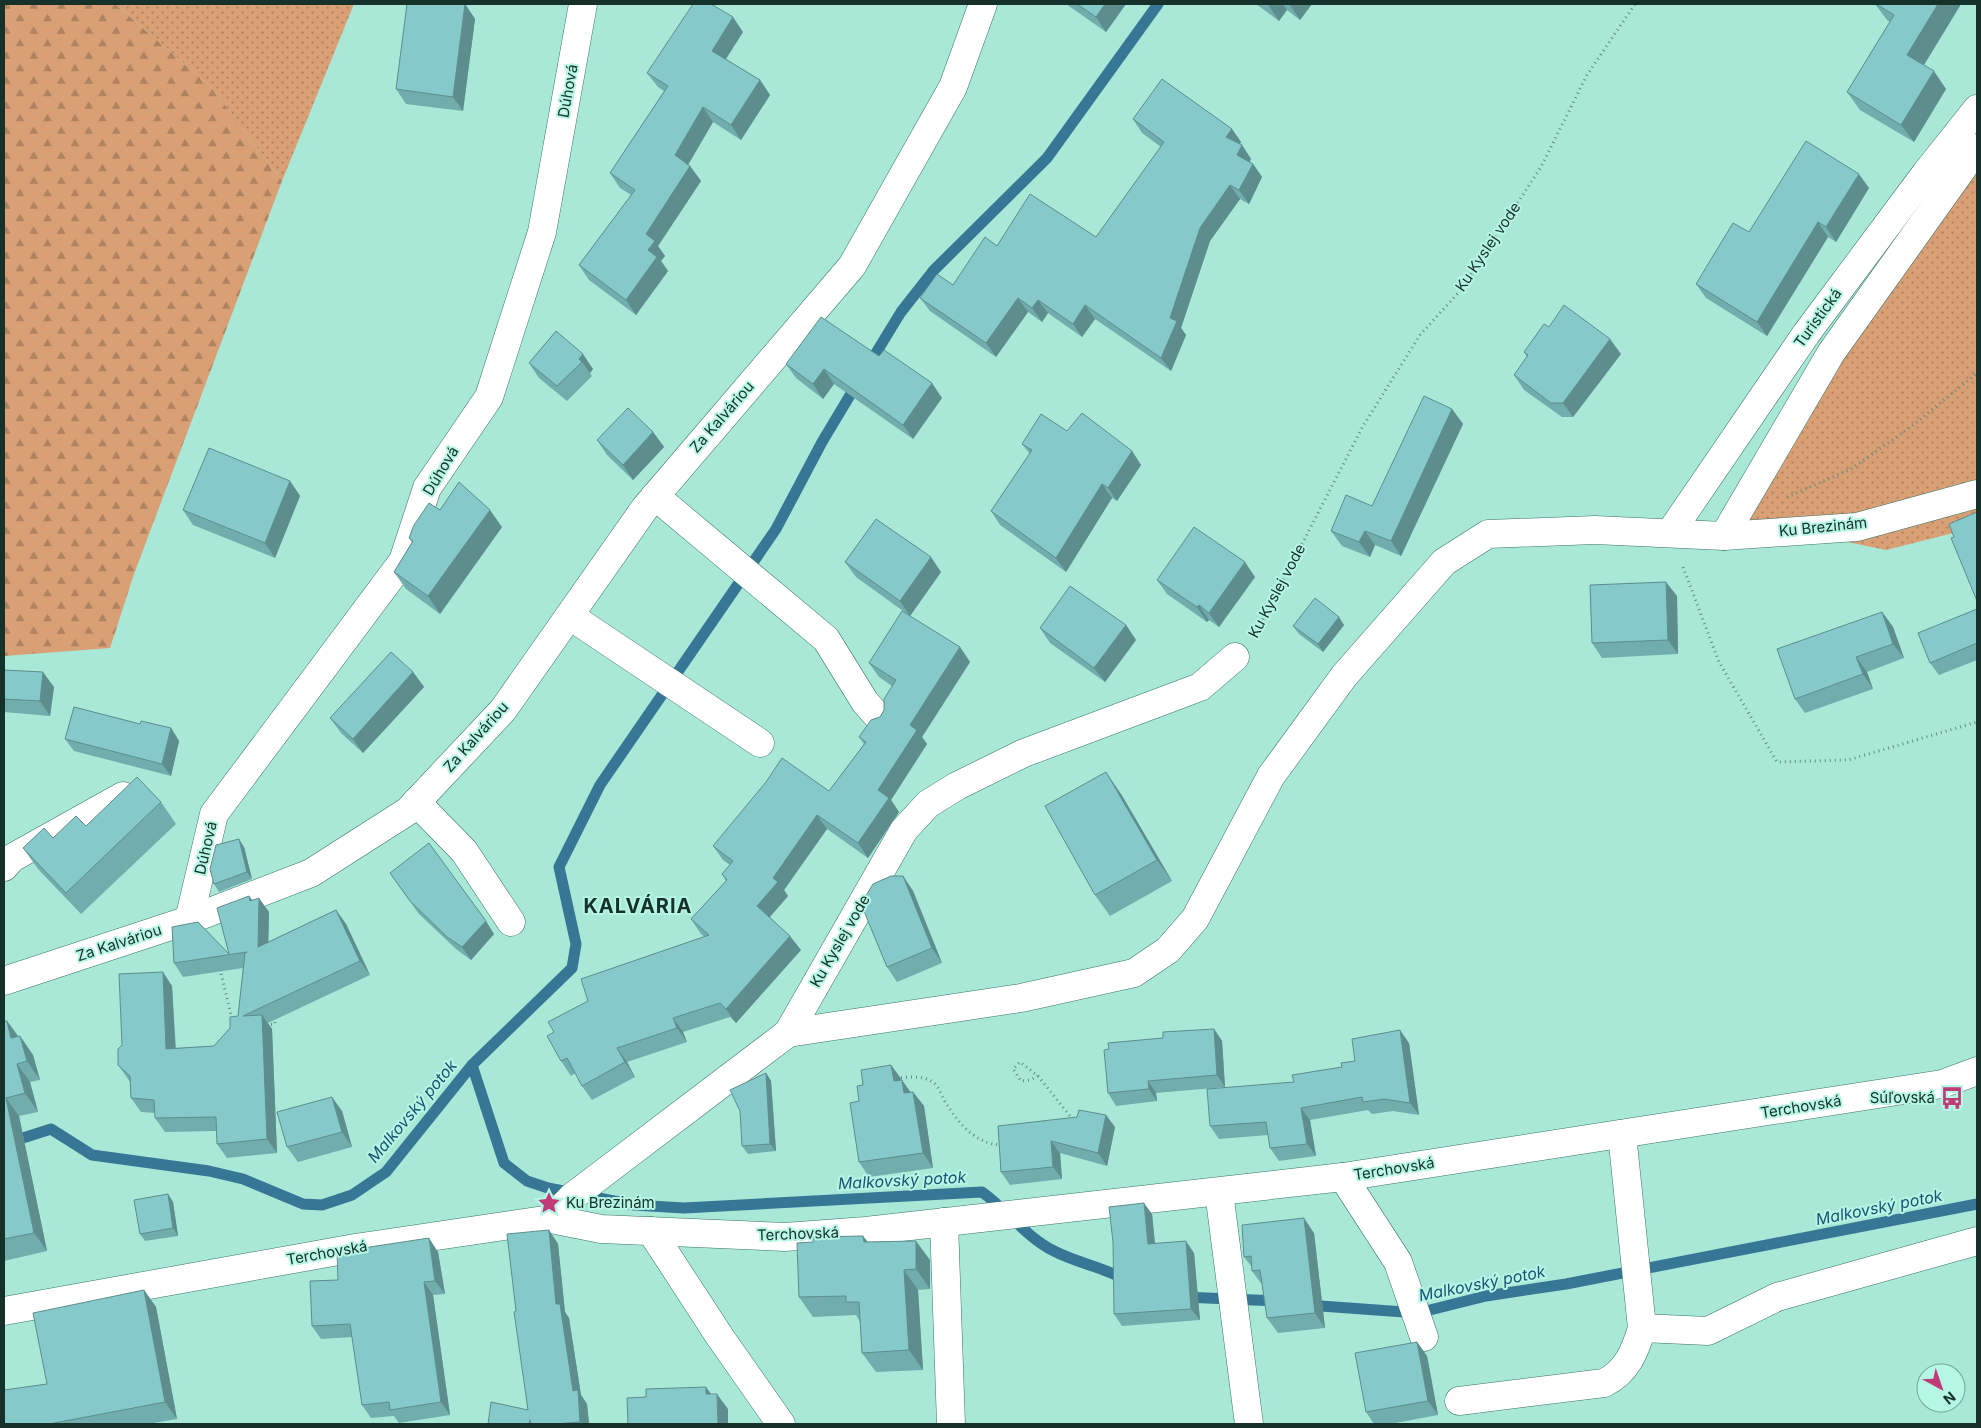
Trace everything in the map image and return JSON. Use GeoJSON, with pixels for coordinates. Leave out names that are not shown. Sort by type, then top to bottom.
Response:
{"type":"FeatureCollection","features":[{"type":"Feature","properties":{"kind":"street","name":"Dúhová"},"geometry":{"type":"LineString","coordinates":[[189,920],[214,814],[403,561],[427,488],[489,397],[542,232],[583,4]]}},
{"type":"Feature","properties":{"kind":"street","name":"Za Kalváriou"},"geometry":{"type":"LineString","coordinates":[[4,982],[189,920],[311,873],[408,811],[503,710],[655,496],[852,266],[953,87],[983,4]]}},
{"type":"Feature","properties":{"kind":"street","name":"Turistická"},"geometry":{"type":"LineString","coordinates":[[1670,533],[1806,334],[1926,173],[1977,109]]}},
{"type":"Feature","properties":{"kind":"street","name":"Turistická"},"geometry":{"type":"LineString","coordinates":[[1731,525],[1831,353],[1977,148]]}},
{"type":"Feature","properties":{"kind":"street","name":"Ku Brezinám"},"geometry":{"type":"LineString","coordinates":[[1731,525],[1857,527],[1977,494]]}},
{"type":"Feature","properties":{"kind":"street"},"geometry":{"type":"LineString","coordinates":[[655,496],[826,639],[865,702],[880,719]]}},
{"type":"Feature","properties":{"kind":"street","name":"Ku Kyslej vode"},"geometry":{"type":"LineString","coordinates":[[788,1033],[1021,998],[1134,973],[1168,950],[1195,919],[1270,776],[1344,676],[1444,562],[1488,534],[1595,530],[1670,533],[1731,525]]}},
{"type":"Feature","properties":{"kind":"street"},"geometry":{"type":"LineString","coordinates":[[570,616],[760,743]]}},
{"type":"Feature","properties":{"kind":"street","name":"Ku Kyslej vode"},"geometry":{"type":"LineString","coordinates":[[551,1219],[572,1197],[788,1033],[904,830],[928,804],[957,786],[1024,753],[1200,686],[1235,657]]}},
{"type":"Feature","properties":{"kind":"street"},"geometry":{"type":"LineString","coordinates":[[4,867],[12,858],[123,796]]}},
{"type":"Feature","properties":{"kind":"street"},"geometry":{"type":"LineString","coordinates":[[416,802],[464,851],[512,922]]}},
{"type":"Feature","properties":{"kind":"street","name":"Terchovská"},"geometry":{"type":"LineString","coordinates":[[4,1311],[355,1248],[551,1219],[601,1229],[784,1237],[866,1231],[1343,1177],[1942,1084],[1977,1071]]}},
{"type":"Feature","properties":{"kind":"street"},"geometry":{"type":"LineString","coordinates":[[1460,1401],[1604,1383],[1617,1377],[1634,1353],[1642,1328],[1622,1134]]}},
{"type":"Feature","properties":{"kind":"street","name":"Terchovská"},"geometry":{"type":"LineString","coordinates":[[1343,1177],[1398,1262],[1424,1337]]}},
{"type":"Feature","properties":{"kind":"street"},"geometry":{"type":"LineString","coordinates":[[1219,1192],[1248,1424]]}},
{"type":"Feature","properties":{"kind":"street"},"geometry":{"type":"LineString","coordinates":[[944,1222],[951,1424]]}},
{"type":"Feature","properties":{"kind":"street"},"geometry":{"type":"LineString","coordinates":[[651,1231],[720,1337],[781,1424]]}},
{"type":"Feature","properties":{"kind":"street"},"geometry":{"type":"LineString","coordinates":[[1642,1328],[1708,1331],[1777,1297],[1977,1241]]}},
{"type":"Feature","properties":{"kind":"path","name":"Ku Kyslej vode"},"geometry":{"type":"LineString","coordinates":[[1235,657],[1254,638],[1363,426],[1420,335],[1460,291],[1536,175],[1587,75],[1635,4]]}},
{"type":"Feature","properties":{"kind":"path"},"geometry":{"type":"LineString","coordinates":[[1731,525],[1794,494],[1851,470],[1912,426],[1977,373]]}},
{"type":"Feature","properties":{"kind":"path"},"geometry":{"type":"LineString","coordinates":[[1670,533],[1719,662],[1777,762],[1848,760],[1977,722]]}},
{"type":"Feature","properties":{"kind":"path"},"geometry":{"type":"LineString","coordinates":[[219,964],[234,1028]]}},
{"type":"Feature","properties":{"kind":"path"},"geometry":{"type":"LineString","coordinates":[[258,1025],[275,1024],[274,1014]]}},
{"type":"Feature","properties":{"kind":"path"},"geometry":{"type":"LineString","coordinates":[[1038,1076],[1030,1080],[1021,1081],[1013,1069],[1020,1062],[1038,1076],[1065,1107],[1080,1129]]}},
{"type":"Feature","properties":{"kind":"path"},"geometry":{"type":"LineString","coordinates":[[886,1080],[923,1078],[935,1083],[947,1104],[970,1134],[988,1145],[1007,1146]]}},
{"type":"Feature","properties":{"kind":"green space"},"geometry":{"type":"Polygon","coordinates":[[[4,4],[115,4],[212,88],[282,181],[134,574],[110,648],[4,656],[4,4]]]}},
{"type":"Feature","properties":{"kind":"green space"},"geometry":{"type":"Polygon","coordinates":[[[115,4],[354,4],[282,181],[212,88],[115,4]]]}},
{"type":"Feature","properties":{"kind":"green space"},"geometry":{"type":"Polygon","coordinates":[[[1977,135],[1977,527],[1886,550],[1747,521],[1760,491],[1977,135]]]}},
{"type":"Feature","properties":{"kind":"building"},"geometry":{"type":"Polygon","coordinates":[[[407,4],[465,4],[453,97],[396,89],[407,4]]]}},
{"type":"Feature","properties":{"kind":"building"},"geometry":{"type":"Polygon","coordinates":[[[693,4],[711,4],[733,17],[712,51],[760,80],[731,125],[703,107],[675,155],[690,166],[646,234],[655,241],[648,250],[657,257],[626,300],[579,265],[635,190],[610,173],[668,86],[647,73],[693,4]]]}},
{"type":"Feature","properties":{"kind":"building"},"geometry":{"type":"Polygon","coordinates":[[[1077,4],[1105,4],[1096,17],[1077,4]]]}},
{"type":"Feature","properties":{"kind":"building"},"geometry":{"type":"Polygon","coordinates":[[[1876,4],[1938,4],[1907,55],[1934,71],[1901,125],[1847,92],[1894,15],[1876,4]]]}},
{"type":"Feature","properties":{"kind":"building"},"geometry":{"type":"Polygon","coordinates":[[[1162,79],[1232,129],[1226,137],[1242,145],[1237,155],[1253,164],[1239,190],[1230,185],[1200,228],[1170,318],[1177,321],[1161,358],[1085,305],[1073,324],[1038,300],[1032,308],[1018,298],[986,343],[920,298],[937,274],[953,285],[985,237],[997,246],[1030,194],[1096,237],[1164,142],[1133,119],[1162,79]]]}},
{"type":"Feature","properties":{"kind":"building"},"geometry":{"type":"Polygon","coordinates":[[[1806,141],[1859,174],[1826,227],[1818,222],[1757,322],[1696,284],[1733,223],[1749,232],[1806,141]]]}},
{"type":"Feature","properties":{"kind":"building"},"geometry":{"type":"Polygon","coordinates":[[[1564,305],[1610,339],[1563,403],[1551,403],[1514,375],[1528,355],[1524,352],[1544,324],[1549,327],[1564,305]]]}},
{"type":"Feature","properties":{"kind":"building"},"geometry":{"type":"Polygon","coordinates":[[[821,317],[879,356],[884,350],[932,383],[903,425],[824,369],[813,384],[786,364],[821,317]]]}},
{"type":"Feature","properties":{"kind":"building"},"geometry":{"type":"Polygon","coordinates":[[[556,331],[583,354],[579,359],[582,362],[557,386],[529,363],[556,331]]]}},
{"type":"Feature","properties":{"kind":"building"},"geometry":{"type":"Polygon","coordinates":[[[1424,396],[1452,409],[1391,541],[1365,531],[1359,542],[1331,531],[1346,495],[1372,506],[1424,396]]]}},
{"type":"Feature","properties":{"kind":"building"},"geometry":{"type":"Polygon","coordinates":[[[628,408],[653,432],[623,465],[597,440],[628,408]]]}},
{"type":"Feature","properties":{"kind":"building"},"geometry":{"type":"Polygon","coordinates":[[[1082,413],[1132,451],[1108,488],[1102,484],[1056,558],[991,511],[1032,450],[1022,444],[1041,414],[1067,431],[1082,413]]]}},
{"type":"Feature","properties":{"kind":"building"},"geometry":{"type":"Polygon","coordinates":[[[209,448],[290,481],[265,543],[183,510],[209,448]]]}},
{"type":"Feature","properties":{"kind":"building"},"geometry":{"type":"Polygon","coordinates":[[[459,482],[490,510],[428,596],[394,572],[413,541],[409,538],[414,525],[429,503],[440,510],[459,482]]]}},
{"type":"Feature","properties":{"kind":"building"},"geometry":{"type":"Polygon","coordinates":[[[1977,512],[1977,601],[1951,538],[1954,537],[1949,524],[1977,512]]]}},
{"type":"Feature","properties":{"kind":"building"},"geometry":{"type":"Polygon","coordinates":[[[876,519],[931,557],[900,601],[845,562],[876,519]]]}},
{"type":"Feature","properties":{"kind":"building"},"geometry":{"type":"Polygon","coordinates":[[[1194,527],[1245,562],[1209,613],[1157,580],[1194,527]]]}},
{"type":"Feature","properties":{"kind":"building"},"geometry":{"type":"Polygon","coordinates":[[[1666,582],[1668,640],[1592,643],[1590,585],[1666,582]]]}},
{"type":"Feature","properties":{"kind":"building"},"geometry":{"type":"Polygon","coordinates":[[[1070,586],[1126,625],[1094,668],[1040,628],[1070,586]]]}},
{"type":"Feature","properties":{"kind":"building"},"geometry":{"type":"Polygon","coordinates":[[[1315,598],[1339,617],[1318,644],[1293,626],[1315,598]]]}},
{"type":"Feature","properties":{"kind":"building"},"geometry":{"type":"Polygon","coordinates":[[[1977,609],[1977,643],[1930,663],[1918,633],[1977,609]]]}},
{"type":"Feature","properties":{"kind":"building"},"geometry":{"type":"Polygon","coordinates":[[[902,611],[960,647],[910,725],[917,730],[878,790],[889,798],[858,843],[817,815],[773,878],[778,882],[757,906],[790,936],[726,1009],[720,1003],[673,1018],[677,1028],[617,1048],[625,1062],[582,1086],[567,1058],[561,1061],[547,1036],[554,1032],[548,1022],[588,1001],[581,979],[709,935],[691,919],[727,880],[722,874],[733,861],[713,846],[766,782],[782,758],[829,791],[866,742],[859,737],[871,720],[880,717],[884,710],[884,699],[896,680],[869,663],[902,611]]]}},
{"type":"Feature","properties":{"kind":"building"},"geometry":{"type":"Polygon","coordinates":[[[1882,612],[1893,644],[1856,657],[1863,674],[1795,699],[1777,649],[1882,612]]]}},
{"type":"Feature","properties":{"kind":"building"},"geometry":{"type":"Polygon","coordinates":[[[391,652],[413,672],[353,739],[330,718],[391,652]]]}},
{"type":"Feature","properties":{"kind":"building"},"geometry":{"type":"Polygon","coordinates":[[[4,670],[43,672],[40,701],[4,699],[4,670]]]}},
{"type":"Feature","properties":{"kind":"building"},"geometry":{"type":"Polygon","coordinates":[[[74,707],[140,724],[141,721],[171,728],[162,764],[65,739],[74,707]]]}},
{"type":"Feature","properties":{"kind":"building"},"geometry":{"type":"Polygon","coordinates":[[[1106,772],[1157,860],[1095,895],[1045,806],[1106,772]]]}},
{"type":"Feature","properties":{"kind":"building"},"geometry":{"type":"Polygon","coordinates":[[[137,777],[161,802],[66,893],[23,848],[44,828],[53,838],[76,816],[86,826],[137,777]]]}},
{"type":"Feature","properties":{"kind":"building"},"geometry":{"type":"Polygon","coordinates":[[[239,839],[247,872],[214,884],[210,869],[216,845],[239,839]]]}},
{"type":"Feature","properties":{"kind":"building"},"geometry":{"type":"Polygon","coordinates":[[[429,843],[486,921],[462,947],[447,937],[410,901],[390,873],[429,843]]]}},
{"type":"Feature","properties":{"kind":"building"},"geometry":{"type":"Polygon","coordinates":[[[891,876],[903,876],[932,948],[887,967],[861,904],[873,884],[891,876]]]}},
{"type":"Feature","properties":{"kind":"building"},"geometry":{"type":"Polygon","coordinates":[[[249,896],[250,901],[259,898],[258,947],[336,910],[360,961],[243,1016],[262,1015],[267,1139],[217,1144],[216,1117],[155,1118],[154,1100],[131,1098],[130,1076],[118,1065],[118,1049],[122,1045],[119,974],[163,972],[166,1049],[214,1046],[230,1028],[230,1017],[238,1016],[245,953],[247,952],[174,963],[172,927],[198,922],[229,954],[217,908],[249,896]]]}},
{"type":"Feature","properties":{"kind":"building"},"geometry":{"type":"Polygon","coordinates":[[[4,1021],[7,1021],[11,1038],[20,1036],[27,1061],[17,1064],[25,1093],[6,1098],[34,1233],[4,1239],[4,1021]]]}},
{"type":"Feature","properties":{"kind":"building"},"geometry":{"type":"Polygon","coordinates":[[[1214,1029],[1217,1075],[1148,1081],[1149,1089],[1108,1093],[1104,1050],[1109,1049],[1108,1043],[1163,1038],[1163,1032],[1214,1029]]]}},
{"type":"Feature","properties":{"kind":"building"},"geometry":{"type":"Polygon","coordinates":[[[1400,1030],[1410,1103],[1384,1099],[1363,1102],[1362,1097],[1301,1108],[1307,1144],[1270,1148],[1266,1122],[1210,1126],[1207,1089],[1294,1082],[1292,1075],[1342,1067],[1341,1063],[1355,1061],[1352,1039],[1400,1030]]]}},
{"type":"Feature","properties":{"kind":"building"},"geometry":{"type":"Polygon","coordinates":[[[891,1065],[894,1081],[902,1080],[904,1093],[913,1092],[923,1153],[859,1162],[850,1103],[859,1101],[857,1086],[863,1085],[861,1070],[891,1065]]]}},
{"type":"Feature","properties":{"kind":"building"},"geometry":{"type":"Polygon","coordinates":[[[766,1073],[770,1144],[742,1146],[740,1111],[730,1090],[766,1073]]]}},
{"type":"Feature","properties":{"kind":"building"},"geometry":{"type":"Polygon","coordinates":[[[332,1097],[342,1132],[287,1147],[277,1112],[332,1097]]]}},
{"type":"Feature","properties":{"kind":"building"},"geometry":{"type":"Polygon","coordinates":[[[1079,1110],[1106,1115],[1098,1153],[1051,1141],[1053,1167],[1001,1172],[998,1126],[1077,1117],[1079,1110]]]}},
{"type":"Feature","properties":{"kind":"building"},"geometry":{"type":"Polygon","coordinates":[[[168,1194],[173,1228],[140,1234],[134,1200],[168,1194]]]}},
{"type":"Feature","properties":{"kind":"building"},"geometry":{"type":"Polygon","coordinates":[[[1144,1203],[1148,1244],[1186,1241],[1191,1309],[1114,1314],[1113,1242],[1109,1207],[1144,1203]]]}},
{"type":"Feature","properties":{"kind":"building"},"geometry":{"type":"Polygon","coordinates":[[[1304,1218],[1315,1313],[1267,1318],[1260,1270],[1252,1271],[1251,1256],[1244,1257],[1242,1225],[1304,1218]]]}},
{"type":"Feature","properties":{"kind":"building"},"geometry":{"type":"Polygon","coordinates":[[[549,1230],[556,1304],[560,1304],[573,1391],[578,1390],[580,1422],[531,1424],[530,1420],[529,1424],[488,1424],[491,1402],[528,1410],[514,1312],[516,1311],[507,1234],[549,1230]]]}},
{"type":"Feature","properties":{"kind":"building"},"geometry":{"type":"Polygon","coordinates":[[[863,1236],[864,1242],[916,1241],[916,1269],[904,1270],[909,1350],[862,1353],[859,1302],[846,1302],[846,1296],[799,1297],[797,1243],[813,1242],[813,1237],[863,1236]]]}},
{"type":"Feature","properties":{"kind":"building"},"geometry":{"type":"Polygon","coordinates":[[[429,1238],[435,1281],[424,1282],[441,1402],[390,1410],[389,1402],[362,1405],[350,1324],[312,1326],[310,1281],[338,1280],[337,1252],[429,1238]]]}},
{"type":"Feature","properties":{"kind":"building"},"geometry":{"type":"Polygon","coordinates":[[[144,1290],[165,1402],[49,1424],[4,1424],[4,1390],[47,1384],[33,1313],[144,1290]]]}},
{"type":"Feature","properties":{"kind":"building"},"geometry":{"type":"Polygon","coordinates":[[[1417,1342],[1428,1401],[1366,1412],[1355,1353],[1417,1342]]]}},
{"type":"Feature","properties":{"kind":"building"},"geometry":{"type":"Polygon","coordinates":[[[706,1387],[706,1394],[717,1394],[718,1424],[628,1424],[627,1398],[646,1397],[646,1389],[706,1387]]]}},
{"type":"Feature","properties":{"kind":"waterway"},"geometry":{"type":"LineString","coordinates":[[868,366],[901,312],[934,270],[1047,158],[1158,4]]}},
{"type":"Feature","properties":{"kind":"waterway"},"geometry":{"type":"LineString","coordinates":[[4,1144],[51,1129],[92,1155],[209,1171],[243,1179],[303,1204],[322,1205],[352,1195],[386,1172],[472,1065],[572,968],[576,944],[559,867],[600,785],[776,529],[822,442],[858,382]]}},
{"type":"Feature","properties":{"kind":"waterway","name":"Malkovský potok"},"geometry":{"type":"LineString","coordinates":[[472,1065],[504,1163],[527,1181],[548,1188],[634,1205],[684,1208],[982,1192],[1044,1245],[1063,1255],[1126,1280]]}},
{"type":"Feature","properties":{"kind":"waterway","name":"Malkovský potok"},"geometry":{"type":"LineString","coordinates":[[1307,1305],[1418,1313],[1486,1296],[1566,1284],[1977,1204]]}},
{"type":"Feature","properties":{"kind":"waterway","name":"Malkovský potok"},"geometry":{"type":"LineString","coordinates":[[1183,1297],[1279,1301]]}},
{"type":"Feature","properties":{"kind":"place","name":"Súľovská"},"geometry":{"type":"Point","coordinates":[1952,1098]}},
{"type":"Feature","properties":{"kind":"place","name":"Ku Brezinám"},"geometry":{"type":"Point","coordinates":[549,1203]}},
{"type":"Feature","properties":{"kind":"district","name":"KALVÁRIA"},"geometry":{"type":"Point","coordinates":[638,906]}}]}
